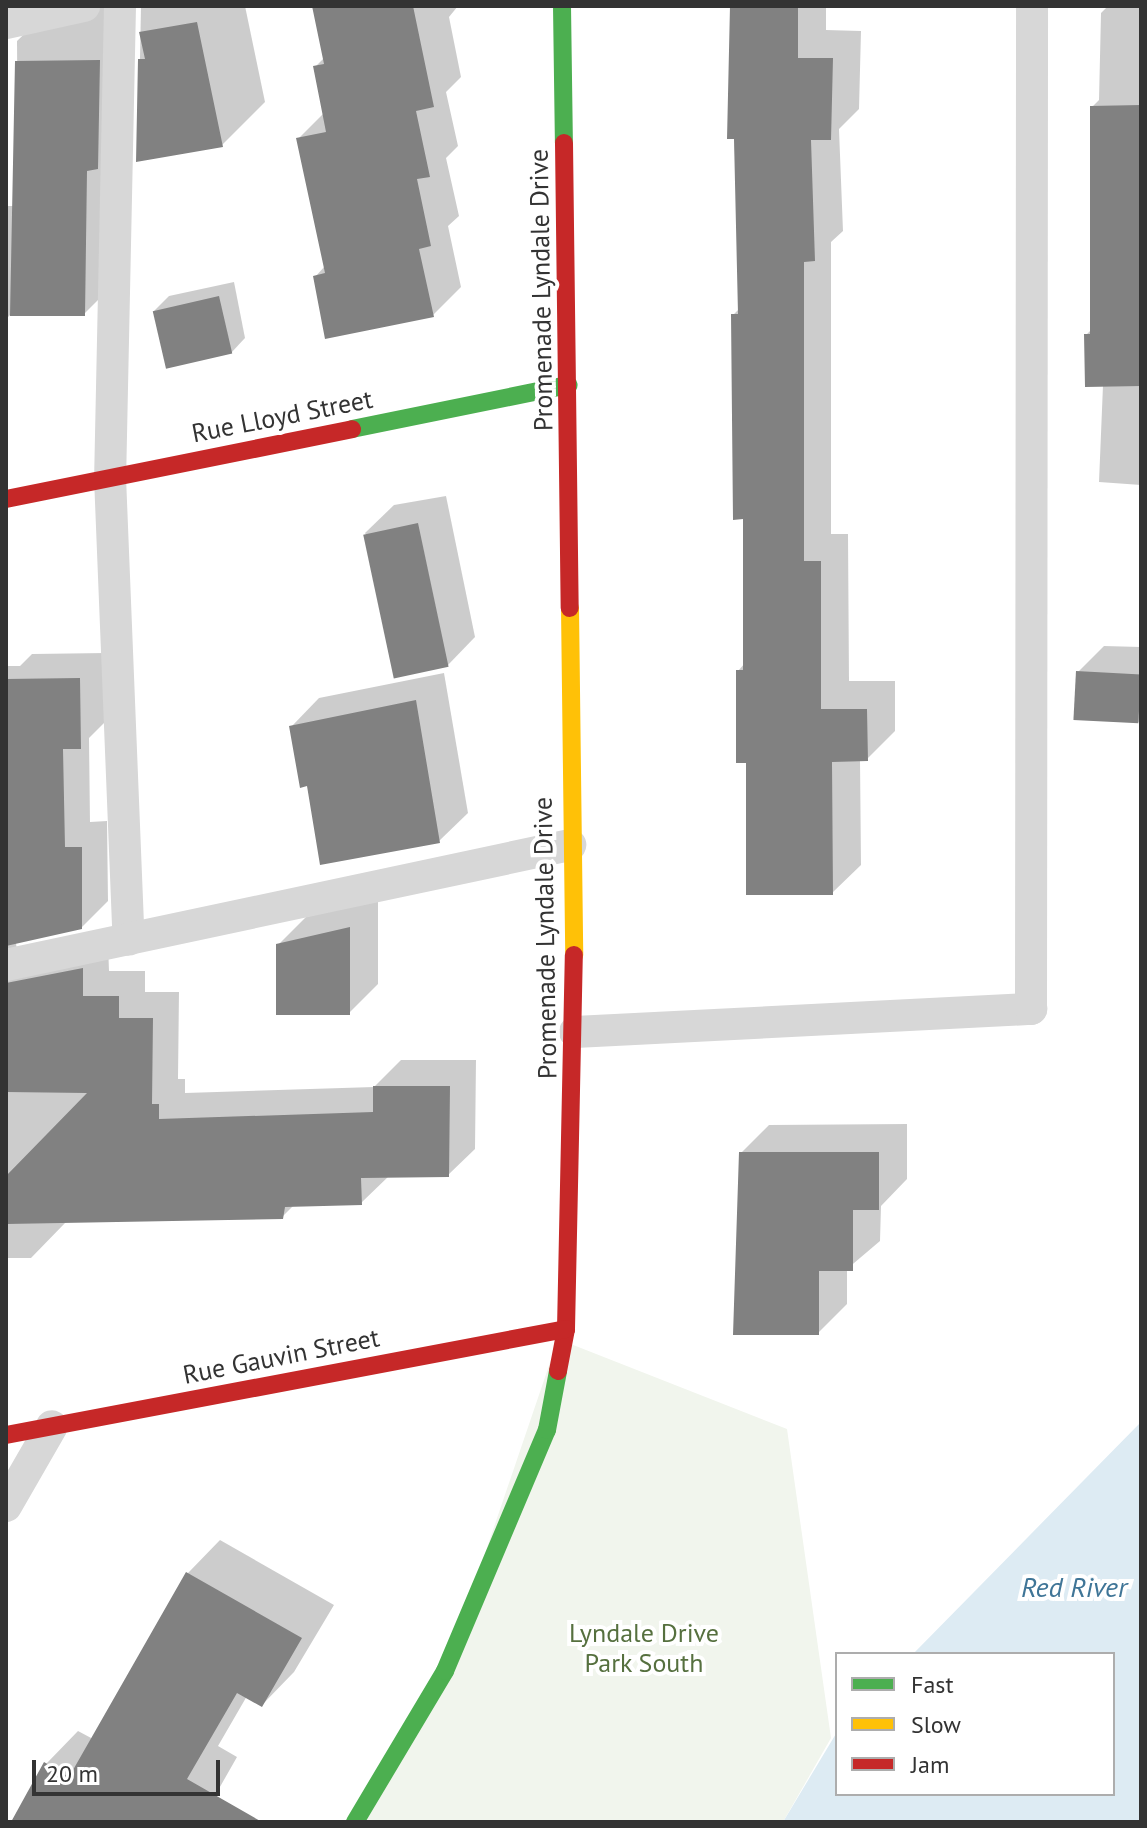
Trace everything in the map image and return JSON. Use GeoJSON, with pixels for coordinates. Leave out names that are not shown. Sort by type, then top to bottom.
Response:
{"type":"FeatureCollection","features":[{"type":"Feature","properties":{"kind":"street","name":"Promenade Lyndale Drive"},"geometry":{"type":"LineString","coordinates":[[355,1822],[445,1671],[547,1430],[566,1329],[575,1032],[570,845],[569,385],[562,6]]}},
{"type":"Feature","properties":{"kind":"street","name":"Rue Lloyd Street"},"geometry":{"type":"LineString","coordinates":[[6,499],[569,385]]}},
{"type":"Feature","properties":{"kind":"street","name":"Rue Gauvin Street"},"geometry":{"type":"LineString","coordinates":[[6,1435],[566,1329]]}},
{"type":"Feature","properties":{"kind":"lane"},"geometry":{"type":"LineString","coordinates":[[6,23],[84,6]]}},
{"type":"Feature","properties":{"kind":"lane"},"geometry":{"type":"LineString","coordinates":[[120,6],[110,477],[129,940]]}},
{"type":"Feature","properties":{"kind":"lane"},"geometry":{"type":"LineString","coordinates":[[575,1032],[1031,1009],[1032,6]]}},
{"type":"Feature","properties":{"kind":"lane"},"geometry":{"type":"LineString","coordinates":[[6,965],[570,845]]}},
{"type":"Feature","properties":{"kind":"lane"},"geometry":{"type":"LineString","coordinates":[[6,1506],[52,1426]]}},
{"type":"Feature","properties":{"kind":"green space","name":"Lyndale Drive Park South"},"geometry":{"type":"Polygon","coordinates":[[[558,1339],[787,1429],[831,1738],[783,1822],[360,1822],[445,1671],[558,1339]]]}},
{"type":"Feature","properties":{"kind":"water","name":"Red River"},"geometry":{"type":"Polygon","coordinates":[[[1141,1422],[1141,1822],[783,1822],[835,1735],[835,1796],[1115,1796],[1115,1652],[915,1652],[1141,1422]]]}},
{"type":"Feature","properties":{"kind":"building"},"geometry":{"type":"Polygon","coordinates":[[[312,6],[413,6],[434,107],[416,111],[430,177],[417,179],[431,246],[419,249],[434,317],[325,339],[313,276],[325,273],[296,138],[326,132],[313,66],[324,64],[312,6]]]}},
{"type":"Feature","properties":{"kind":"building"},"geometry":{"type":"Polygon","coordinates":[[[730,6],[798,6],[798,58],[833,58],[831,140],[811,140],[815,261],[804,262],[804,561],[821,561],[821,709],[867,709],[868,761],[832,762],[833,895],[746,895],[746,763],[736,763],[736,670],[743,670],[743,519],[733,520],[731,314],[738,314],[734,139],[727,139],[730,6]]]}},
{"type":"Feature","properties":{"kind":"building"},"geometry":{"type":"Polygon","coordinates":[[[197,22],[223,147],[136,162],[138,59],[145,59],[139,32],[197,22]]]}},
{"type":"Feature","properties":{"kind":"building"},"geometry":{"type":"Polygon","coordinates":[[[100,60],[98,169],[87,171],[85,316],[10,316],[15,61],[100,60]]]}},
{"type":"Feature","properties":{"kind":"building"},"geometry":{"type":"Polygon","coordinates":[[[1141,105],[1141,386],[1085,387],[1084,334],[1090,334],[1090,106],[1141,105]]]}},
{"type":"Feature","properties":{"kind":"building"},"geometry":{"type":"Polygon","coordinates":[[[219,296],[232,353],[166,369],[153,311],[219,296]]]}},
{"type":"Feature","properties":{"kind":"building"},"geometry":{"type":"Polygon","coordinates":[[[418,523],[449,667],[394,678],[363,535],[418,523]]]}},
{"type":"Feature","properties":{"kind":"building"},"geometry":{"type":"Polygon","coordinates":[[[1076,671],[1141,674],[1138,723],[1073,720],[1076,671]]]}},
{"type":"Feature","properties":{"kind":"building"},"geometry":{"type":"Polygon","coordinates":[[[80,678],[81,749],[63,749],[65,847],[82,847],[82,929],[6,946],[6,679],[80,678]]]}},
{"type":"Feature","properties":{"kind":"building"},"geometry":{"type":"Polygon","coordinates":[[[416,700],[440,843],[320,865],[307,786],[300,788],[289,726],[416,700]]]}},
{"type":"Feature","properties":{"kind":"building"},"geometry":{"type":"Polygon","coordinates":[[[350,927],[350,1015],[276,1015],[276,944],[350,927]]]}},
{"type":"Feature","properties":{"kind":"building"},"geometry":{"type":"Polygon","coordinates":[[[83,968],[83,996],[119,996],[119,1018],[153,1018],[152,1104],[159,1104],[159,1119],[373,1112],[373,1086],[450,1086],[449,1177],[361,1178],[362,1205],[285,1207],[283,1219],[6,1224],[6,1176],[87,1093],[6,1092],[6,983],[83,968]]]}},
{"type":"Feature","properties":{"kind":"building"},"geometry":{"type":"Polygon","coordinates":[[[739,1152],[879,1152],[879,1210],[853,1210],[853,1271],[819,1271],[819,1335],[733,1335],[739,1152]]]}},
{"type":"Feature","properties":{"kind":"building"},"geometry":{"type":"Polygon","coordinates":[[[186,1572],[302,1638],[262,1707],[237,1693],[187,1779],[262,1822],[11,1822],[44,1762],[69,1777],[186,1572]]]}},
{"type":"Feature","properties":{"kind":"traffic: fast"},"geometry":{"type":"LineString","coordinates":[[562,6],[564,143]]}},
{"type":"Feature","properties":{"kind":"traffic: fast"},"geometry":{"type":"LineString","coordinates":[[352,429],[569,385]]}},
{"type":"Feature","properties":{"kind":"traffic: fast"},"geometry":{"type":"LineString","coordinates":[[355,1822],[445,1671],[547,1430],[558,1371]]}},
{"type":"Feature","properties":{"kind":"traffic: slow"},"geometry":{"type":"LineString","coordinates":[[570,608],[574,955]]}},
{"type":"Feature","properties":{"kind":"traffic: jam"},"geometry":{"type":"LineString","coordinates":[[564,143],[570,608]]}},
{"type":"Feature","properties":{"kind":"traffic: jam"},"geometry":{"type":"LineString","coordinates":[[6,499],[352,429]]}},
{"type":"Feature","properties":{"kind":"traffic: jam"},"geometry":{"type":"LineString","coordinates":[[558,1371],[566,1329],[574,955]]}},
{"type":"Feature","properties":{"kind":"traffic: jam"},"geometry":{"type":"LineString","coordinates":[[6,1435],[566,1329]]}}]}
